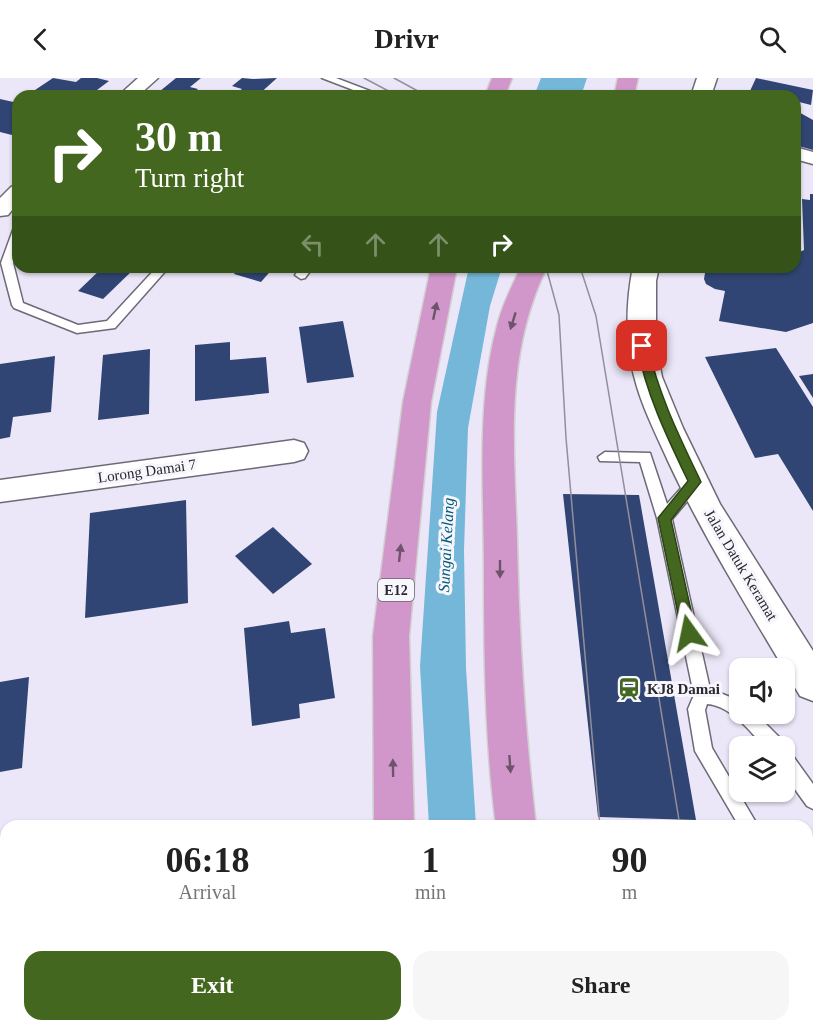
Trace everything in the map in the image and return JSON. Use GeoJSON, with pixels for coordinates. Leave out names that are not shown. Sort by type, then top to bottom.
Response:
{"type":"FeatureCollection","features":[{"type":"Feature","properties":{"kind":"highway","name":"E12"},"geometry":{"type":"LineString","coordinates":[[394,820],[391,636],[417,402],[443,273]]}},
{"type":"Feature","properties":{"kind":"highway"},"geometry":{"type":"LineString","coordinates":[[516,820],[501,611],[499,406],[508,337],[525,282],[530,273]]}},
{"type":"Feature","properties":{"kind":"street"},"geometry":{"type":"LineString","coordinates":[[135,90],[150,78]]}},
{"type":"Feature","properties":{"kind":"street"},"geometry":{"type":"LineString","coordinates":[[0,210],[12,197]]}},
{"type":"Feature","properties":{"kind":"street","name":"Jalan Datuk Keramat"},"geometry":{"type":"LineString","coordinates":[[645,273],[642,346],[648,376],[669,428],[708,512],[813,684]]}},
{"type":"Feature","properties":{"kind":"street","name":"Lorong Damai 7"},"geometry":{"type":"LineString","coordinates":[[0,491],[294,451]]}},
{"type":"Feature","properties":{"kind":"lane"},"geometry":{"type":"LineString","coordinates":[[327,78],[361,90]]}},
{"type":"Feature","properties":{"kind":"lane"},"geometry":{"type":"LineString","coordinates":[[12,248],[7,263],[18,305],[77,329],[111,325],[158,273]]}},
{"type":"Feature","properties":{"kind":"lane"},"geometry":{"type":"LineString","coordinates":[[605,457],[645,457],[664,518],[703,696],[696,709],[704,751],[745,820]]}},
{"type":"Feature","properties":{"kind":"lane"},"geometry":{"type":"LineString","coordinates":[[664,518],[695,482]]}},
{"type":"Feature","properties":{"kind":"lane"},"geometry":{"type":"LineString","coordinates":[[703,696],[715,697],[729,704]]}},
{"type":"Feature","properties":{"kind":"lane"},"geometry":{"type":"LineString","coordinates":[[754,724],[766,736]]}},
{"type":"Feature","properties":{"kind":"lane"},"geometry":{"type":"LineString","coordinates":[[795,774],[813,800]]}},
{"type":"Feature","properties":{"kind":"water"},"geometry":{"type":"Polygon","coordinates":[[[541,78],[587,78],[583,90],[536,90],[541,78]]]}},
{"type":"Feature","properties":{"kind":"water","name":"Sungai Kelang"},"geometry":{"type":"Polygon","coordinates":[[[468,273],[500,273],[490,306],[468,428],[464,550],[466,668],[476,820],[429,820],[420,666],[437,412],[468,273]]]}},
{"type":"Feature","properties":{"kind":"building"},"geometry":{"type":"Polygon","coordinates":[[[53,78],[76,82],[81,78],[109,81],[97,90],[35,90],[53,78]]]}},
{"type":"Feature","properties":{"kind":"building"},"geometry":{"type":"Polygon","coordinates":[[[176,78],[201,78],[190,87],[197,90],[161,90],[176,78]]]}},
{"type":"Feature","properties":{"kind":"building"},"geometry":{"type":"Polygon","coordinates":[[[242,78],[277,78],[264,90],[241,90],[232,86],[242,78]]]}},
{"type":"Feature","properties":{"kind":"building"},"geometry":{"type":"Polygon","coordinates":[[[756,78],[813,90],[811,105],[801,102],[801,90],[750,90],[756,78]]]}},
{"type":"Feature","properties":{"kind":"building"},"geometry":{"type":"Polygon","coordinates":[[[0,99],[12,102],[12,135],[0,132],[0,99]]]}},
{"type":"Feature","properties":{"kind":"building"},"geometry":{"type":"Polygon","coordinates":[[[801,113],[813,120],[813,150],[801,147],[801,113]]]}},
{"type":"Feature","properties":{"kind":"building"},"geometry":{"type":"Polygon","coordinates":[[[810,194],[813,194],[813,323],[786,332],[719,321],[725,291],[706,284],[705,273],[801,273],[801,251],[804,250],[802,199],[810,200],[810,194]]]}},
{"type":"Feature","properties":{"kind":"building"},"geometry":{"type":"Polygon","coordinates":[[[97,273],[130,273],[103,299],[78,291],[97,273]]]}},
{"type":"Feature","properties":{"kind":"building"},"geometry":{"type":"Polygon","coordinates":[[[235,273],[269,273],[261,282],[235,273]]]}},
{"type":"Feature","properties":{"kind":"building"},"geometry":{"type":"Polygon","coordinates":[[[343,321],[354,377],[307,383],[299,327],[343,321]]]}},
{"type":"Feature","properties":{"kind":"building"},"geometry":{"type":"Polygon","coordinates":[[[230,342],[230,360],[266,357],[269,393],[195,401],[195,345],[230,342]]]}},
{"type":"Feature","properties":{"kind":"building"},"geometry":{"type":"Polygon","coordinates":[[[776,348],[813,407],[813,511],[778,454],[755,458],[705,357],[776,348]]]}},
{"type":"Feature","properties":{"kind":"building"},"geometry":{"type":"Polygon","coordinates":[[[150,349],[149,414],[98,420],[103,355],[150,349]]]}},
{"type":"Feature","properties":{"kind":"building"},"geometry":{"type":"Polygon","coordinates":[[[55,356],[51,412],[13,417],[10,437],[0,439],[0,364],[55,356]]]}},
{"type":"Feature","properties":{"kind":"building"},"geometry":{"type":"Polygon","coordinates":[[[813,374],[813,398],[799,376],[813,374]]]}},
{"type":"Feature","properties":{"kind":"building","name":"KJ8 Damai"},"geometry":{"type":"Polygon","coordinates":[[[563,494],[639,495],[696,820],[598,817],[563,494]]]}},
{"type":"Feature","properties":{"kind":"building"},"geometry":{"type":"Polygon","coordinates":[[[186,500],[188,603],[85,618],[90,513],[186,500]]]}},
{"type":"Feature","properties":{"kind":"building"},"geometry":{"type":"Polygon","coordinates":[[[273,527],[312,564],[273,594],[235,556],[273,527]]]}},
{"type":"Feature","properties":{"kind":"building"},"geometry":{"type":"Polygon","coordinates":[[[289,621],[291,633],[325,628],[335,698],[299,704],[300,718],[252,726],[244,628],[289,621]]]}},
{"type":"Feature","properties":{"kind":"building"},"geometry":{"type":"Polygon","coordinates":[[[29,677],[22,768],[0,772],[0,682],[29,677]]]}},
{"type":"Feature","properties":{"kind":"tram line"},"geometry":{"type":"LineString","coordinates":[[364,78],[387,90]]}},
{"type":"Feature","properties":{"kind":"tram line"},"geometry":{"type":"LineString","coordinates":[[394,78],[416,90]]}},
{"type":"Feature","properties":{"kind":"tram line"},"geometry":{"type":"LineString","coordinates":[[548,273],[559,315],[566,438],[599,820]]}},
{"type":"Feature","properties":{"kind":"tram line"},"geometry":{"type":"LineString","coordinates":[[582,273],[596,316],[679,820]]}},
{"type":"Feature","properties":{"kind":"place","name":"KJ8 Damai"},"geometry":{"type":"Point","coordinates":[629,689]}},
{"type":"Feature","properties":{"kind":"route"},"geometry":{"type":"LineString","coordinates":[[642,346],[648,376],[669,428],[695,482],[664,518],[689,633]]}}]}
